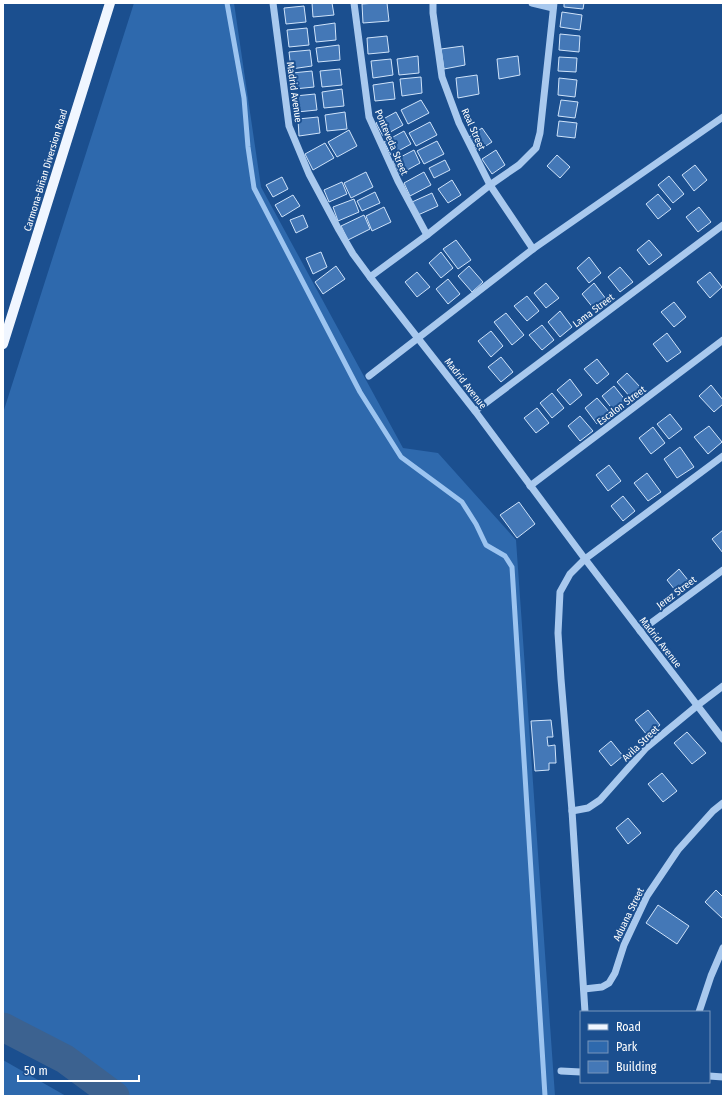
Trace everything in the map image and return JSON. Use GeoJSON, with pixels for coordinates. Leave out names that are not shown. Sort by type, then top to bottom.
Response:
{"type":"FeatureCollection","features":[{"type":"Feature","properties":{"kind":"main road","name":"Carmona-Biñan Diversion Road"},"geometry":{"type":"LineString","coordinates":[[3,344],[110,3]]}},
{"type":"Feature","properties":{"kind":"street","name":"Madrid Avenue"},"geometry":{"type":"LineString","coordinates":[[273,3],[289,126],[309,174],[353,254],[475,411],[585,559],[723,739]]}},
{"type":"Feature","properties":{"kind":"street","name":"Ponteveda Street"},"geometry":{"type":"LineString","coordinates":[[354,3],[369,117],[398,181],[427,235]]}},
{"type":"Feature","properties":{"kind":"street","name":"Real Street"},"geometry":{"type":"LineString","coordinates":[[433,3],[433,13],[442,77],[459,123],[490,186],[533,249]]}},
{"type":"Feature","properties":{"kind":"street"},"geometry":{"type":"LineString","coordinates":[[370,277],[519,165],[536,148],[540,133],[554,5],[532,3]]}},
{"type":"Feature","properties":{"kind":"street"},"geometry":{"type":"LineString","coordinates":[[369,376],[533,249],[723,117]]}},
{"type":"Feature","properties":{"kind":"street","name":"Lama Street"},"geometry":{"type":"LineString","coordinates":[[475,411],[723,225]]}},
{"type":"Feature","properties":{"kind":"street","name":"Escalon Street"},"geometry":{"type":"LineString","coordinates":[[530,486],[723,340]]}},
{"type":"Feature","properties":{"kind":"street"},"geometry":{"type":"LineString","coordinates":[[584,1011],[584,989],[572,810],[560,680],[558,633],[560,592],[570,574],[585,559],[723,456]]}},
{"type":"Feature","properties":{"kind":"street","name":"Jerez Street"},"geometry":{"type":"LineString","coordinates":[[640,631],[723,570]]}},
{"type":"Feature","properties":{"kind":"street","name":"Avila Street"},"geometry":{"type":"LineString","coordinates":[[572,810],[588,808],[600,800],[646,748],[723,686]]}},
{"type":"Feature","properties":{"kind":"street","name":"Aduana Street"},"geometry":{"type":"LineString","coordinates":[[584,989],[602,987],[609,984],[615,973],[624,945],[647,896],[678,850],[713,811],[723,803]]}},
{"type":"Feature","properties":{"kind":"street"},"geometry":{"type":"LineString","coordinates":[[699,1011],[711,976],[723,948]]}},
{"type":"Feature","properties":{"kind":"street"},"geometry":{"type":"LineString","coordinates":[[561,1072],[580,1072]]}},
{"type":"Feature","properties":{"kind":"street"},"geometry":{"type":"LineString","coordinates":[[710,1076],[723,1077]]}},
{"type":"Feature","properties":{"kind":"green space"},"geometry":{"type":"Polygon","coordinates":[[[134,3],[234,3],[261,187],[403,448],[438,453],[516,540],[555,1096],[126,1096],[76,1055],[3,1017],[3,413],[134,3]]]}},
{"type":"Feature","properties":{"kind":"green space"},"geometry":{"type":"Polygon","coordinates":[[[3,1060],[66,1096],[3,1096],[3,1060]]]}},
{"type":"Feature","properties":{"kind":"building"},"geometry":{"type":"Polygon","coordinates":[[[312,3],[332,3],[334,15],[313,17],[312,3]]]}},
{"type":"Feature","properties":{"kind":"building"},"geometry":{"type":"Polygon","coordinates":[[[387,3],[389,21],[363,23],[362,4],[387,3]]]}},
{"type":"Feature","properties":{"kind":"building"},"geometry":{"type":"Polygon","coordinates":[[[564,3],[584,3],[583,9],[564,7],[564,3]]]}},
{"type":"Feature","properties":{"kind":"building"},"geometry":{"type":"Polygon","coordinates":[[[304,6],[306,22],[286,24],[284,8],[304,6]]]}},
{"type":"Feature","properties":{"kind":"building"},"geometry":{"type":"Polygon","coordinates":[[[562,12],[582,15],[580,30],[560,27],[562,12]]]}},
{"type":"Feature","properties":{"kind":"building"},"geometry":{"type":"Polygon","coordinates":[[[335,23],[336,40],[316,42],[314,26],[335,23]]]}},
{"type":"Feature","properties":{"kind":"building"},"geometry":{"type":"Polygon","coordinates":[[[307,28],[309,45],[289,47],[287,30],[307,28]]]}},
{"type":"Feature","properties":{"kind":"building"},"geometry":{"type":"Polygon","coordinates":[[[560,34],[580,36],[579,52],[559,50],[560,34]]]}},
{"type":"Feature","properties":{"kind":"building"},"geometry":{"type":"Polygon","coordinates":[[[387,36],[389,52],[368,54],[367,38],[387,36]]]}},
{"type":"Feature","properties":{"kind":"building"},"geometry":{"type":"Polygon","coordinates":[[[339,45],[340,60],[318,62],[316,48],[339,45]]]}},
{"type":"Feature","properties":{"kind":"building"},"geometry":{"type":"Polygon","coordinates":[[[463,46],[465,65],[444,69],[441,49],[463,46]]]}},
{"type":"Feature","properties":{"kind":"building"},"geometry":{"type":"Polygon","coordinates":[[[310,50],[312,66],[291,69],[289,52],[310,50]]]}},
{"type":"Feature","properties":{"kind":"building"},"geometry":{"type":"Polygon","coordinates":[[[418,56],[419,73],[399,75],[397,59],[418,56]]]}},
{"type":"Feature","properties":{"kind":"building"},"geometry":{"type":"Polygon","coordinates":[[[518,56],[520,75],[499,79],[497,59],[518,56]]]}},
{"type":"Feature","properties":{"kind":"building"},"geometry":{"type":"Polygon","coordinates":[[[559,57],[577,58],[576,72],[558,71],[559,57]]]}},
{"type":"Feature","properties":{"kind":"building"},"geometry":{"type":"Polygon","coordinates":[[[391,59],[393,75],[373,78],[371,61],[391,59]]]}},
{"type":"Feature","properties":{"kind":"building"},"geometry":{"type":"Polygon","coordinates":[[[340,69],[342,85],[322,87],[320,71],[340,69]]]}},
{"type":"Feature","properties":{"kind":"building"},"geometry":{"type":"Polygon","coordinates":[[[312,71],[314,87],[294,89],[292,73],[312,71]]]}},
{"type":"Feature","properties":{"kind":"building"},"geometry":{"type":"Polygon","coordinates":[[[477,75],[479,94],[458,98],[456,78],[477,75]]]}},
{"type":"Feature","properties":{"kind":"building"},"geometry":{"type":"Polygon","coordinates":[[[421,77],[422,93],[402,96],[400,79],[421,77]]]}},
{"type":"Feature","properties":{"kind":"building"},"geometry":{"type":"Polygon","coordinates":[[[559,78],[577,80],[575,97],[558,95],[559,78]]]}},
{"type":"Feature","properties":{"kind":"building"},"geometry":{"type":"Polygon","coordinates":[[[393,82],[395,99],[375,101],[373,85],[393,82]]]}},
{"type":"Feature","properties":{"kind":"building"},"geometry":{"type":"Polygon","coordinates":[[[342,89],[344,106],[324,108],[322,92],[342,89]]]}},
{"type":"Feature","properties":{"kind":"building"},"geometry":{"type":"Polygon","coordinates":[[[315,94],[317,110],[297,112],[295,96],[315,94]]]}},
{"type":"Feature","properties":{"kind":"building"},"geometry":{"type":"Polygon","coordinates":[[[421,100],[429,113],[408,124],[401,110],[421,100]]]}},
{"type":"Feature","properties":{"kind":"building"},"geometry":{"type":"Polygon","coordinates":[[[561,100],[578,102],[575,118],[558,116],[561,100]]]}},
{"type":"Feature","properties":{"kind":"building"},"geometry":{"type":"Polygon","coordinates":[[[345,112],[347,129],[327,131],[325,115],[345,112]]]}},
{"type":"Feature","properties":{"kind":"building"},"geometry":{"type":"Polygon","coordinates":[[[396,112],[403,125],[383,136],[376,123],[396,112]]]}},
{"type":"Feature","properties":{"kind":"building"},"geometry":{"type":"Polygon","coordinates":[[[318,117],[320,133],[299,136],[298,119],[318,117]]]}},
{"type":"Feature","properties":{"kind":"building"},"geometry":{"type":"Polygon","coordinates":[[[559,121],[577,123],[575,138],[557,136],[559,121]]]}},
{"type":"Feature","properties":{"kind":"building"},"geometry":{"type":"Polygon","coordinates":[[[430,122],[437,135],[416,146],[409,133],[430,122]]]}},
{"type":"Feature","properties":{"kind":"building"},"geometry":{"type":"Polygon","coordinates":[[[482,128],[492,142],[478,151],[469,137],[482,128]]]}},
{"type":"Feature","properties":{"kind":"building"},"geometry":{"type":"Polygon","coordinates":[[[349,130],[357,146],[337,157],[328,142],[349,130]]]}},
{"type":"Feature","properties":{"kind":"building"},"geometry":{"type":"Polygon","coordinates":[[[404,131],[411,144],[391,155],[384,142],[404,131]]]}},
{"type":"Feature","properties":{"kind":"building"},"geometry":{"type":"Polygon","coordinates":[[[437,141],[444,154],[424,164],[417,151],[437,141]]]}},
{"type":"Feature","properties":{"kind":"building"},"geometry":{"type":"Polygon","coordinates":[[[325,143],[334,158],[313,170],[305,154],[325,143]]]}},
{"type":"Feature","properties":{"kind":"building"},"geometry":{"type":"Polygon","coordinates":[[[414,150],[420,163],[400,174],[393,161],[414,150]]]}},
{"type":"Feature","properties":{"kind":"building"},"geometry":{"type":"Polygon","coordinates":[[[496,150],[505,165],[492,174],[482,159],[496,150]]]}},
{"type":"Feature","properties":{"kind":"building"},"geometry":{"type":"Polygon","coordinates":[[[557,155],[570,167],[560,178],[547,166],[557,155]]]}},
{"type":"Feature","properties":{"kind":"building"},"geometry":{"type":"Polygon","coordinates":[[[445,160],[450,170],[434,178],[429,168],[445,160]]]}},
{"type":"Feature","properties":{"kind":"building"},"geometry":{"type":"Polygon","coordinates":[[[695,165],[707,180],[694,191],[682,175],[695,165]]]}},
{"type":"Feature","properties":{"kind":"building"},"geometry":{"type":"Polygon","coordinates":[[[366,172],[373,187],[351,198],[344,183],[366,172]]]}},
{"type":"Feature","properties":{"kind":"building"},"geometry":{"type":"Polygon","coordinates":[[[424,172],[431,185],[410,196],[404,183],[424,172]]]}},
{"type":"Feature","properties":{"kind":"building"},"geometry":{"type":"Polygon","coordinates":[[[669,176],[684,194],[673,203],[658,185],[669,176]]]}},
{"type":"Feature","properties":{"kind":"building"},"geometry":{"type":"Polygon","coordinates":[[[282,177],[288,189],[273,197],[266,185],[282,177]]]}},
{"type":"Feature","properties":{"kind":"building"},"geometry":{"type":"Polygon","coordinates":[[[452,180],[461,195],[448,203],[438,189],[452,180]]]}},
{"type":"Feature","properties":{"kind":"building"},"geometry":{"type":"Polygon","coordinates":[[[342,182],[347,194],[329,202],[324,190],[342,182]]]}},
{"type":"Feature","properties":{"kind":"building"},"geometry":{"type":"Polygon","coordinates":[[[375,192],[380,203],[362,211],[357,201],[375,192]]]}},
{"type":"Feature","properties":{"kind":"building"},"geometry":{"type":"Polygon","coordinates":[[[432,193],[438,206],[418,215],[412,202],[432,193]]]}},
{"type":"Feature","properties":{"kind":"building"},"geometry":{"type":"Polygon","coordinates":[[[658,194],[671,209],[658,219],[646,204],[658,194]]]}},
{"type":"Feature","properties":{"kind":"building"},"geometry":{"type":"Polygon","coordinates":[[[293,195],[300,206],[282,217],[275,205],[293,195]]]}},
{"type":"Feature","properties":{"kind":"building"},"geometry":{"type":"Polygon","coordinates":[[[354,199],[359,212],[338,221],[333,207],[354,199]]]}},
{"type":"Feature","properties":{"kind":"building"},"geometry":{"type":"Polygon","coordinates":[[[384,207],[391,222],[372,231],[366,216],[384,207]]]}},
{"type":"Feature","properties":{"kind":"building"},"geometry":{"type":"Polygon","coordinates":[[[699,207],[711,222],[698,232],[686,217],[699,207]]]}},
{"type":"Feature","properties":{"kind":"building"},"geometry":{"type":"Polygon","coordinates":[[[303,215],[308,227],[296,233],[290,220],[303,215]]]}},
{"type":"Feature","properties":{"kind":"building"},"geometry":{"type":"Polygon","coordinates":[[[364,215],[370,229],[348,240],[341,226],[364,215]]]}},
{"type":"Feature","properties":{"kind":"building"},"geometry":{"type":"Polygon","coordinates":[[[456,240],[471,260],[458,269],[443,249],[456,240]]]}},
{"type":"Feature","properties":{"kind":"building"},"geometry":{"type":"Polygon","coordinates":[[[649,240],[662,255],[649,265],[637,250],[649,240]]]}},
{"type":"Feature","properties":{"kind":"building"},"geometry":{"type":"Polygon","coordinates":[[[321,252],[327,267],[313,274],[306,258],[321,252]]]}},
{"type":"Feature","properties":{"kind":"building"},"geometry":{"type":"Polygon","coordinates":[[[441,252],[453,268],[441,278],[429,263],[441,252]]]}},
{"type":"Feature","properties":{"kind":"building"},"geometry":{"type":"Polygon","coordinates":[[[589,257],[601,273],[589,283],[577,268],[589,257]]]}},
{"type":"Feature","properties":{"kind":"building"},"geometry":{"type":"Polygon","coordinates":[[[336,266],[345,279],[323,294],[315,282],[336,266]]]}},
{"type":"Feature","properties":{"kind":"building"},"geometry":{"type":"Polygon","coordinates":[[[469,266],[483,282],[472,292],[458,276],[469,266]]]}},
{"type":"Feature","properties":{"kind":"building"},"geometry":{"type":"Polygon","coordinates":[[[620,267],[633,282],[620,292],[608,277],[620,267]]]}},
{"type":"Feature","properties":{"kind":"building"},"geometry":{"type":"Polygon","coordinates":[[[417,272],[430,287],[417,297],[405,282],[417,272]]]}},
{"type":"Feature","properties":{"kind":"building"},"geometry":{"type":"Polygon","coordinates":[[[710,272],[722,287],[710,298],[697,282],[710,272]]]}},
{"type":"Feature","properties":{"kind":"building"},"geometry":{"type":"Polygon","coordinates":[[[448,279],[460,294],[448,304],[436,289],[448,279]]]}},
{"type":"Feature","properties":{"kind":"building"},"geometry":{"type":"Polygon","coordinates":[[[546,283],[559,298],[546,308],[534,293],[546,283]]]}},
{"type":"Feature","properties":{"kind":"building"},"geometry":{"type":"Polygon","coordinates":[[[594,283],[606,299],[594,309],[582,294],[594,283]]]}},
{"type":"Feature","properties":{"kind":"building"},"geometry":{"type":"Polygon","coordinates":[[[527,296],[539,311],[527,321],[514,306],[527,296]]]}},
{"type":"Feature","properties":{"kind":"building"},"geometry":{"type":"Polygon","coordinates":[[[674,302],[686,317],[674,327],[661,312],[674,302]]]}},
{"type":"Feature","properties":{"kind":"building"},"geometry":{"type":"Polygon","coordinates":[[[560,311],[572,327],[560,337],[548,322],[560,311]]]}},
{"type":"Feature","properties":{"kind":"building"},"geometry":{"type":"Polygon","coordinates":[[[506,313],[524,335],[512,345],[494,322],[506,313]]]}},
{"type":"Feature","properties":{"kind":"building"},"geometry":{"type":"Polygon","coordinates":[[[542,325],[554,340],[542,350],[529,335],[542,325]]]}},
{"type":"Feature","properties":{"kind":"building"},"geometry":{"type":"Polygon","coordinates":[[[491,331],[503,346],[491,357],[478,341],[491,331]]]}},
{"type":"Feature","properties":{"kind":"building"},"geometry":{"type":"Polygon","coordinates":[[[667,333],[681,352],[667,362],[653,344],[667,333]]]}},
{"type":"Feature","properties":{"kind":"building"},"geometry":{"type":"Polygon","coordinates":[[[501,357],[513,372],[501,382],[488,367],[501,357]]]}},
{"type":"Feature","properties":{"kind":"building"},"geometry":{"type":"Polygon","coordinates":[[[597,359],[609,374],[597,384],[584,369],[597,359]]]}},
{"type":"Feature","properties":{"kind":"building"},"geometry":{"type":"Polygon","coordinates":[[[627,373],[641,388],[631,398],[617,382],[627,373]]]}},
{"type":"Feature","properties":{"kind":"building"},"geometry":{"type":"Polygon","coordinates":[[[570,379],[582,395],[570,405],[557,390],[570,379]]]}},
{"type":"Feature","properties":{"kind":"building"},"geometry":{"type":"Polygon","coordinates":[[[711,385],[723,400],[723,404],[714,412],[699,396],[711,385]]]}},
{"type":"Feature","properties":{"kind":"building"},"geometry":{"type":"Polygon","coordinates":[[[614,386],[626,401],[614,411],[602,396],[614,386]]]}},
{"type":"Feature","properties":{"kind":"building"},"geometry":{"type":"Polygon","coordinates":[[[552,393],[564,408],[552,418],[540,403],[552,393]]]}},
{"type":"Feature","properties":{"kind":"building"},"geometry":{"type":"Polygon","coordinates":[[[597,398],[610,413],[597,424],[585,408],[597,398]]]}},
{"type":"Feature","properties":{"kind":"building"},"geometry":{"type":"Polygon","coordinates":[[[537,408],[549,423],[536,433],[524,418],[537,408]]]}},
{"type":"Feature","properties":{"kind":"building"},"geometry":{"type":"Polygon","coordinates":[[[670,414],[682,429],[669,439],[657,424],[670,414]]]}},
{"type":"Feature","properties":{"kind":"building"},"geometry":{"type":"Polygon","coordinates":[[[580,416],[593,431],[580,441],[568,426],[580,416]]]}},
{"type":"Feature","properties":{"kind":"building"},"geometry":{"type":"Polygon","coordinates":[[[709,426],[722,442],[708,454],[694,437],[709,426]]]}},
{"type":"Feature","properties":{"kind":"building"},"geometry":{"type":"Polygon","coordinates":[[[653,427],[665,443],[651,454],[639,438],[653,427]]]}},
{"type":"Feature","properties":{"kind":"building"},"geometry":{"type":"Polygon","coordinates":[[[680,447],[694,467],[677,478],[664,459],[680,447]]]}},
{"type":"Feature","properties":{"kind":"building"},"geometry":{"type":"Polygon","coordinates":[[[609,465],[621,481],[608,491],[596,475],[609,465]]]}},
{"type":"Feature","properties":{"kind":"building"},"geometry":{"type":"Polygon","coordinates":[[[647,473],[661,492],[648,501],[634,483],[647,473]]]}},
{"type":"Feature","properties":{"kind":"building"},"geometry":{"type":"Polygon","coordinates":[[[623,496],[635,511],[623,521],[611,506],[623,496]]]}},
{"type":"Feature","properties":{"kind":"building"},"geometry":{"type":"Polygon","coordinates":[[[519,502],[535,524],[517,538],[500,515],[519,502]]]}},
{"type":"Feature","properties":{"kind":"building"},"geometry":{"type":"Polygon","coordinates":[[[723,530],[723,553],[712,539],[723,530]]]}},
{"type":"Feature","properties":{"kind":"building"},"geometry":{"type":"Polygon","coordinates":[[[679,569],[692,585],[679,595],[667,580],[679,569]]]}},
{"type":"Feature","properties":{"kind":"building"},"geometry":{"type":"Polygon","coordinates":[[[648,710],[660,725],[647,735],[635,720],[648,710]]]}},
{"type":"Feature","properties":{"kind":"building"},"geometry":{"type":"Polygon","coordinates":[[[551,720],[553,737],[547,737],[548,746],[555,745],[556,763],[549,763],[549,770],[535,771],[531,721],[551,720]]]}},
{"type":"Feature","properties":{"kind":"building"},"geometry":{"type":"Polygon","coordinates":[[[687,732],[706,753],[692,764],[674,743],[687,732]]]}},
{"type":"Feature","properties":{"kind":"building"},"geometry":{"type":"Polygon","coordinates":[[[611,741],[623,756],[611,766],[599,751],[611,741]]]}},
{"type":"Feature","properties":{"kind":"building"},"geometry":{"type":"Polygon","coordinates":[[[662,773],[677,791],[663,802],[648,784],[662,773]]]}},
{"type":"Feature","properties":{"kind":"building"},"geometry":{"type":"Polygon","coordinates":[[[628,818],[641,833],[628,844],[616,828],[628,818]]]}},
{"type":"Feature","properties":{"kind":"building"},"geometry":{"type":"Polygon","coordinates":[[[716,890],[723,897],[723,919],[705,902],[716,890]]]}},
{"type":"Feature","properties":{"kind":"building"},"geometry":{"type":"Polygon","coordinates":[[[658,905],[689,926],[677,944],[646,923],[658,905]]]}},
{"type":"Feature","properties":{"kind":"waterway"},"geometry":{"type":"LineString","coordinates":[[227,3],[244,98],[248,147],[254,188],[360,392],[401,457],[462,502],[476,524],[486,545],[505,556],[512,567],[545,1096]]}},
{"type":"Feature","properties":{"kind":"waterway"},"geometry":{"type":"LineString","coordinates":[[3,1027],[65,1059],[115,1096]]}}]}
